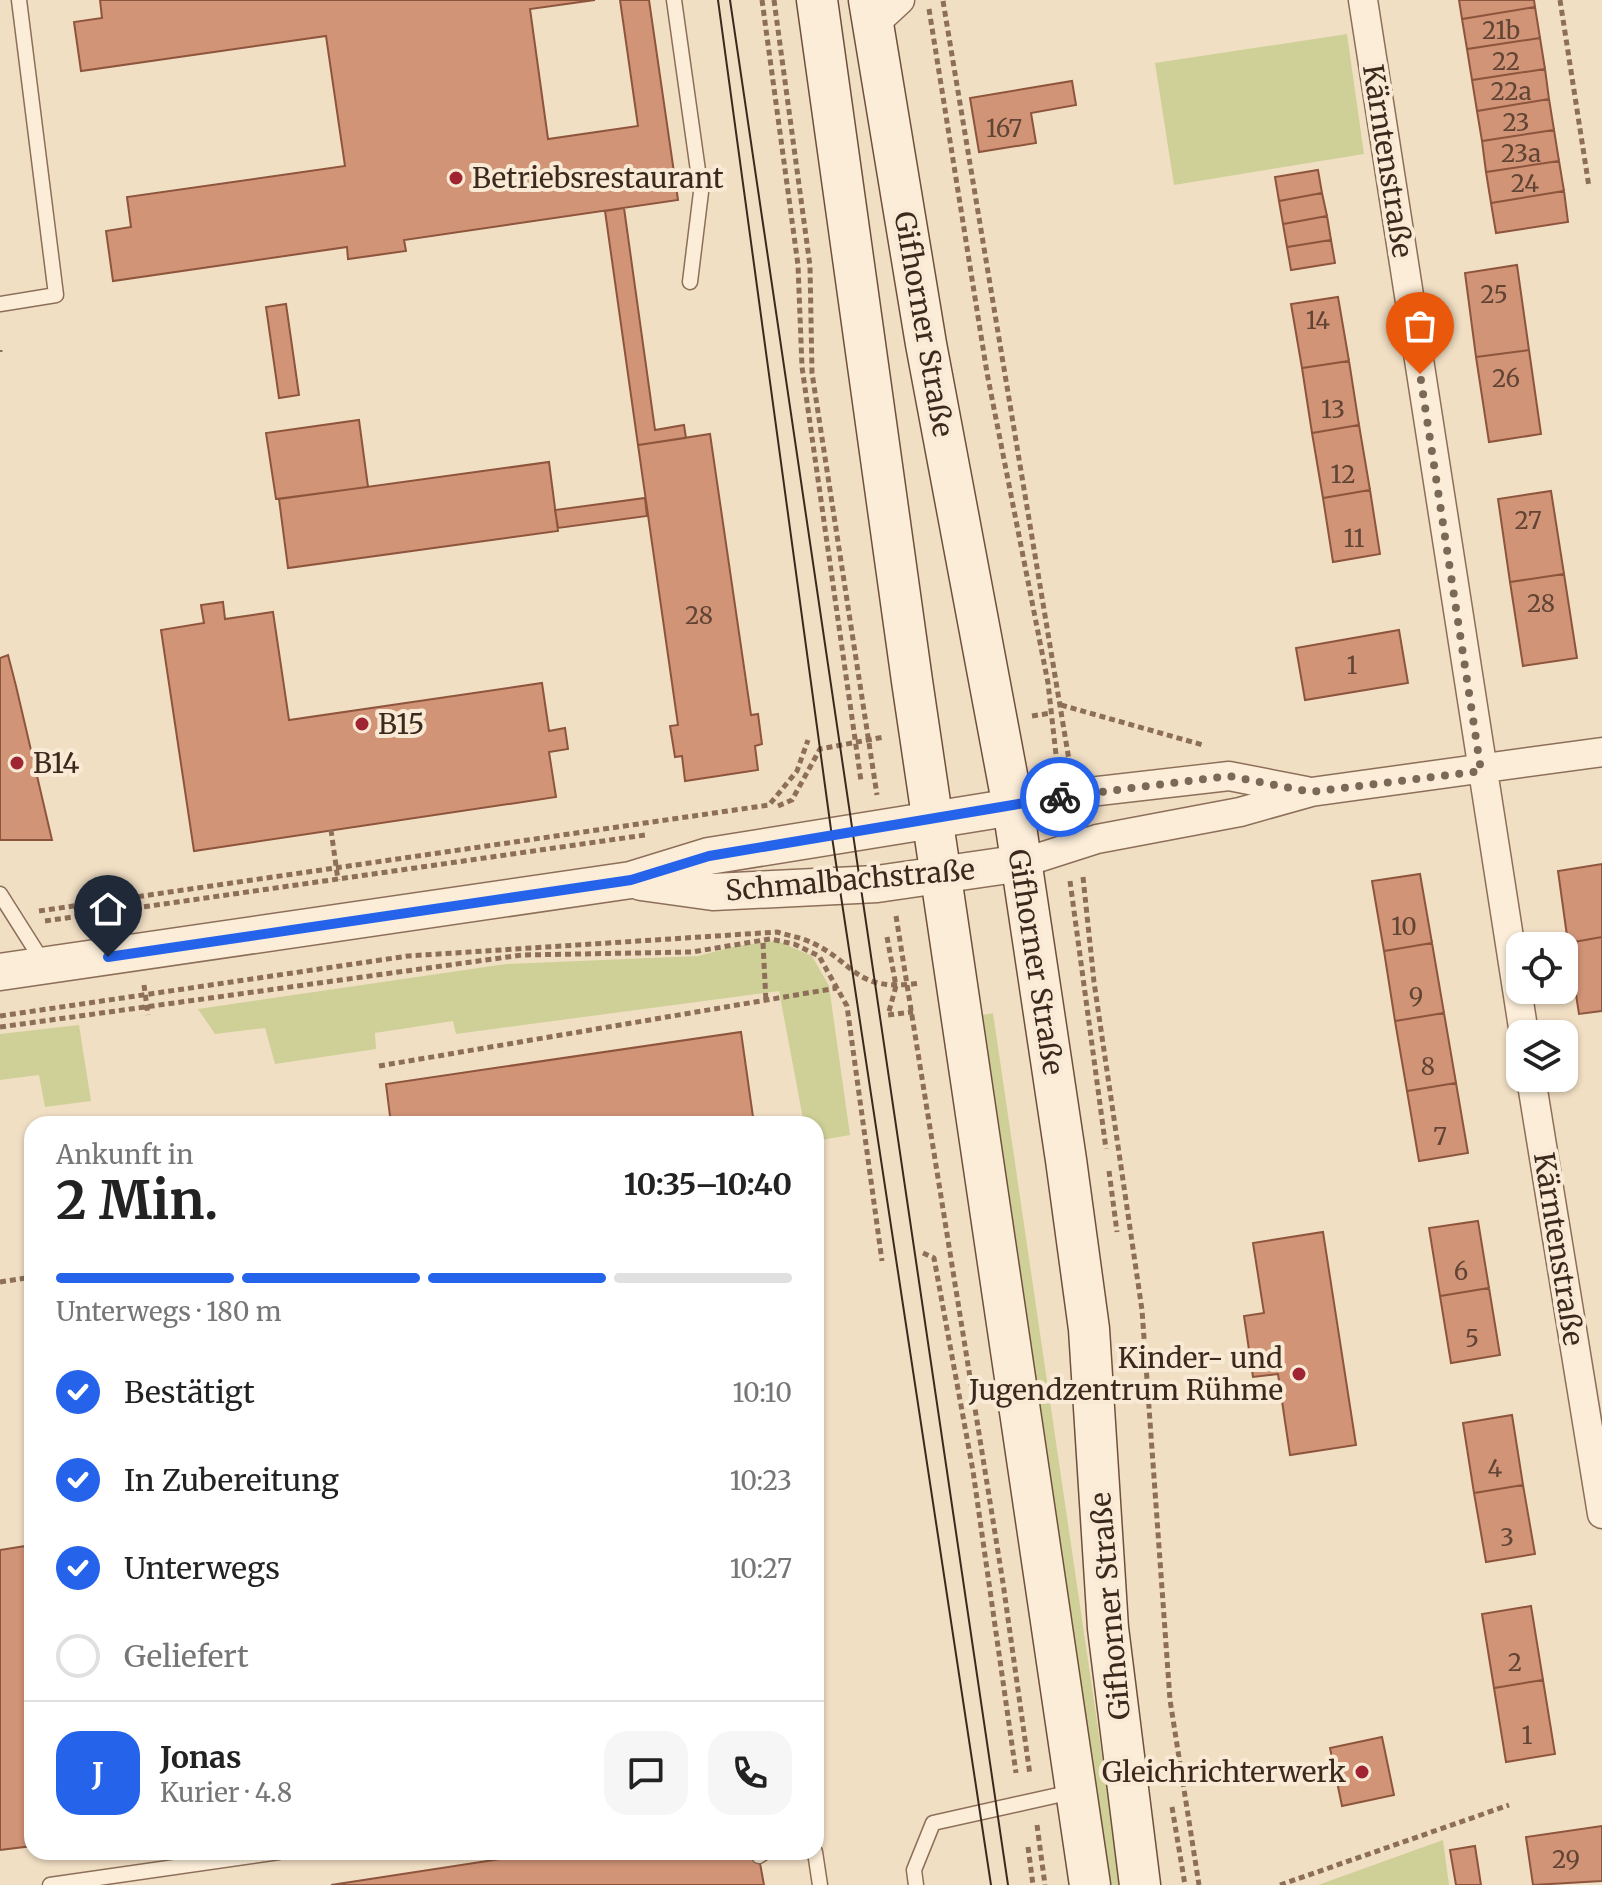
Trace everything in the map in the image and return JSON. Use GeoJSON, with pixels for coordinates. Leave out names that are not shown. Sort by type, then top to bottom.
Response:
{"type":"FeatureCollection","features":[{"type":"Feature","properties":{"kind":"main road","name":"Gifhorner Straße"},"geometry":{"type":"LineString","coordinates":[[817,0],[933,818],[1090,1885]]}},
{"type":"Feature","properties":{"kind":"main road","name":"Gifhorner Straße"},"geometry":{"type":"LineString","coordinates":[[881,9],[926,344],[1013,807],[1089,1329],[1108,1628],[1140,1885]]}},
{"type":"Feature","properties":{"kind":"street","name":"Kärntenstraße"},"geometry":{"type":"LineString","coordinates":[[1363,0],[1522,1020]]}},
{"type":"Feature","properties":{"kind":"street"},"geometry":{"type":"LineString","coordinates":[[1022,863],[1097,839],[1240,812],[1311,792],[1602,752]]}},
{"type":"Feature","properties":{"kind":"street"},"geometry":{"type":"LineString","coordinates":[[1013,807],[1061,797],[1229,776],[1311,792]]}},
{"type":"Feature","properties":{"kind":"street","name":"Schmalbachstraße"},"geometry":{"type":"LineString","coordinates":[[0,972],[631,880],[709,856],[1013,807]]}},
{"type":"Feature","properties":{"kind":"street","name":"Schmalbachstraße"},"geometry":{"type":"LineString","coordinates":[[631,880],[713,892],[877,884],[1022,863]]}},
{"type":"Feature","properties":{"kind":"street","name":"Kärntenstraße"},"geometry":{"type":"LineString","coordinates":[[1533,1092],[1602,1514]]}},
{"type":"Feature","properties":{"kind":"lane"},"geometry":{"type":"LineString","coordinates":[[0,304],[56,295],[19,0]]}},
{"type":"Feature","properties":{"kind":"lane"},"geometry":{"type":"LineString","coordinates":[[674,0],[701,192],[690,282]]}},
{"type":"Feature","properties":{"kind":"lane"},"geometry":{"type":"LineString","coordinates":[[0,894],[46,965]]}},
{"type":"Feature","properties":{"kind":"lane"},"geometry":{"type":"LineString","coordinates":[[916,1885],[914,1870],[933,1823],[1076,1791]]}},
{"type":"Feature","properties":{"kind":"lane"},"geometry":{"type":"LineString","coordinates":[[50,1885],[223,1860]]}},
{"type":"Feature","properties":{"kind":"lane"},"geometry":{"type":"LineString","coordinates":[[816,1860],[820,1885]]}},
{"type":"Feature","properties":{"kind":"path"},"geometry":{"type":"LineString","coordinates":[[762,0],[798,265],[802,367],[861,781]]}},
{"type":"Feature","properties":{"kind":"path"},"geometry":{"type":"LineString","coordinates":[[767,812],[792,800],[820,749],[868,739],[812,373],[810,266],[774,0]]}},
{"type":"Feature","properties":{"kind":"path"},"geometry":{"type":"LineString","coordinates":[[924,0],[933,17],[987,373],[1048,683],[1061,797]]}},
{"type":"Feature","properties":{"kind":"path"},"geometry":{"type":"LineString","coordinates":[[1560,0],[1589,187]]}},
{"type":"Feature","properties":{"kind":"path"},"geometry":{"type":"LineString","coordinates":[[943,1],[967,161],[1058,681],[1069,760]]}},
{"type":"Feature","properties":{"kind":"path"},"geometry":{"type":"LineString","coordinates":[[1048,683],[1058,681]]}},
{"type":"Feature","properties":{"kind":"path"},"geometry":{"type":"LineString","coordinates":[[1061,705],[1212,748]]}},
{"type":"Feature","properties":{"kind":"path"},"geometry":{"type":"LineString","coordinates":[[851,712],[865,710]]}},
{"type":"Feature","properties":{"kind":"path"},"geometry":{"type":"LineString","coordinates":[[15,920],[769,805],[797,771],[808,740],[813,759]]}},
{"type":"Feature","properties":{"kind":"path"},"geometry":{"type":"LineString","coordinates":[[331,830],[338,880]]}},
{"type":"Feature","properties":{"kind":"path"},"geometry":{"type":"LineString","coordinates":[[15,920],[338,880],[652,834]]}},
{"type":"Feature","properties":{"kind":"path"},"geometry":{"type":"LineString","coordinates":[[1066,849],[1080,959]]}},
{"type":"Feature","properties":{"kind":"path"},"geometry":{"type":"LineString","coordinates":[[1083,872],[1094,982],[1142,1310],[1170,1700],[1199,1885]]}},
{"type":"Feature","properties":{"kind":"path"},"geometry":{"type":"LineString","coordinates":[[0,1016],[408,956],[777,932],[809,941],[854,974],[896,986]]}},
{"type":"Feature","properties":{"kind":"path"},"geometry":{"type":"LineString","coordinates":[[887,937],[896,986],[888,1015],[913,1012]]}},
{"type":"Feature","properties":{"kind":"path"},"geometry":{"type":"LineString","coordinates":[[0,1027],[522,955],[692,952],[770,939],[794,944],[819,956],[847,1006],[882,1261]]}},
{"type":"Feature","properties":{"kind":"path"},"geometry":{"type":"LineString","coordinates":[[763,943],[766,1002]]}},
{"type":"Feature","properties":{"kind":"path"},"geometry":{"type":"LineString","coordinates":[[1083,983],[1094,982]]}},
{"type":"Feature","properties":{"kind":"path"},"geometry":{"type":"LineString","coordinates":[[909,985],[1045,1885]]}},
{"type":"Feature","properties":{"kind":"path"},"geometry":{"type":"LineString","coordinates":[[379,1066],[837,988]]}},
{"type":"Feature","properties":{"kind":"path"},"geometry":{"type":"LineString","coordinates":[[923,1253],[934,1258],[967,1440],[1016,1773]]}},
{"type":"Feature","properties":{"kind":"path"},"geometry":{"type":"LineString","coordinates":[[0,1282],[24,1278]]}},
{"type":"Feature","properties":{"kind":"path"},"geometry":{"type":"LineString","coordinates":[[1280,1885],[1509,1805]]}},
{"type":"Feature","properties":{"kind":"path"},"geometry":{"type":"LineString","coordinates":[[1028,1847],[1033,1885]]}},
{"type":"Feature","properties":{"kind":"green space"},"geometry":{"type":"Polygon","coordinates":[[[1347,34],[1364,154],[1174,185],[1155,63],[1347,34]]]}},
{"type":"Feature","properties":{"kind":"green space"},"geometry":{"type":"Polygon","coordinates":[[[778,941],[812,956],[829,986],[850,1135],[824,1140],[824,1116],[802,1116],[779,991],[456,1034],[453,1021],[375,1033],[376,1049],[275,1064],[265,1028],[215,1034],[198,1009],[506,964],[698,956],[737,946],[778,941]]]}},
{"type":"Feature","properties":{"kind":"green space"},"geometry":{"type":"Polygon","coordinates":[[[993,1013],[1121,1885],[1111,1885],[983,1015],[993,1013]]]}},
{"type":"Feature","properties":{"kind":"green space"},"geometry":{"type":"Polygon","coordinates":[[[79,1025],[91,1101],[45,1107],[39,1075],[0,1080],[0,1034],[79,1025]]]}},
{"type":"Feature","properties":{"kind":"green space"},"geometry":{"type":"Polygon","coordinates":[[[1443,1840],[1449,1885],[1318,1885],[1443,1840]]]}},
{"type":"Feature","properties":{"kind":"building"},"geometry":{"type":"Polygon","coordinates":[[[100,0],[595,0],[530,9],[548,139],[638,126],[620,0],[649,0],[678,200],[404,240],[406,251],[348,259],[347,247],[113,281],[106,231],[131,227],[127,197],[345,166],[326,36],[81,71],[74,22],[102,18],[100,0]]]}},
{"type":"Feature","properties":{"kind":"building"},"geometry":{"type":"Polygon","coordinates":[[[1459,0],[1534,0],[1535,7],[1462,19],[1459,0]]]}},
{"type":"Feature","properties":{"kind":"building"},"geometry":{"type":"Polygon","coordinates":[[[1535,7],[1540,38],[1467,49],[1462,19],[1535,7]]]}},
{"type":"Feature","properties":{"kind":"building"},"geometry":{"type":"Polygon","coordinates":[[[1540,38],[1545,69],[1472,80],[1467,49],[1540,38]]]}},
{"type":"Feature","properties":{"kind":"building"},"geometry":{"type":"Polygon","coordinates":[[[1545,69],[1549,99],[1477,111],[1472,80],[1545,69]]]}},
{"type":"Feature","properties":{"kind":"building"},"geometry":{"type":"Polygon","coordinates":[[[1072,81],[1076,105],[1031,113],[1036,143],[979,152],[970,98],[1072,81]]]}},
{"type":"Feature","properties":{"kind":"building"},"geometry":{"type":"Polygon","coordinates":[[[1549,99],[1554,130],[1482,141],[1477,111],[1549,99]]]}},
{"type":"Feature","properties":{"kind":"building"},"geometry":{"type":"Polygon","coordinates":[[[1554,130],[1559,161],[1486,172],[1482,141],[1554,130]]]}},
{"type":"Feature","properties":{"kind":"building"},"geometry":{"type":"Polygon","coordinates":[[[1559,161],[1564,191],[1491,203],[1486,172],[1559,161]]]}},
{"type":"Feature","properties":{"kind":"building"},"geometry":{"type":"Polygon","coordinates":[[[1318,170],[1322,193],[1279,201],[1275,177],[1318,170]]]}},
{"type":"Feature","properties":{"kind":"building"},"geometry":{"type":"Polygon","coordinates":[[[1564,191],[1568,222],[1496,233],[1491,203],[1564,191]]]}},
{"type":"Feature","properties":{"kind":"building"},"geometry":{"type":"Polygon","coordinates":[[[1322,193],[1327,216],[1283,224],[1279,201],[1322,193]]]}},
{"type":"Feature","properties":{"kind":"building"},"geometry":{"type":"Polygon","coordinates":[[[624,208],[655,430],[684,425],[686,438],[638,445],[605,211],[624,208]]]}},
{"type":"Feature","properties":{"kind":"building"},"geometry":{"type":"Polygon","coordinates":[[[1327,216],[1331,240],[1287,247],[1283,224],[1327,216]]]}},
{"type":"Feature","properties":{"kind":"building"},"geometry":{"type":"Polygon","coordinates":[[[1331,240],[1335,263],[1291,270],[1287,247],[1331,240]]]}},
{"type":"Feature","properties":{"kind":"building"},"geometry":{"type":"Polygon","coordinates":[[[1517,265],[1529,350],[1476,357],[1465,273],[1517,265]]]}},
{"type":"Feature","properties":{"kind":"building"},"geometry":{"type":"Polygon","coordinates":[[[1338,297],[1349,361],[1302,368],[1291,304],[1338,297]]]}},
{"type":"Feature","properties":{"kind":"building"},"geometry":{"type":"Polygon","coordinates":[[[286,304],[299,395],[279,398],[266,307],[286,304]]]}},
{"type":"Feature","properties":{"kind":"building"},"geometry":{"type":"Polygon","coordinates":[[[1529,350],[1541,434],[1489,442],[1476,357],[1529,350]]]}},
{"type":"Feature","properties":{"kind":"building"},"geometry":{"type":"Polygon","coordinates":[[[1349,361],[1359,425],[1312,433],[1302,368],[1349,361]]]}},
{"type":"Feature","properties":{"kind":"building"},"geometry":{"type":"Polygon","coordinates":[[[359,420],[368,487],[276,499],[266,433],[359,420]]]}},
{"type":"Feature","properties":{"kind":"building"},"geometry":{"type":"Polygon","coordinates":[[[1359,425],[1370,490],[1323,498],[1312,433],[1359,425]]]}},
{"type":"Feature","properties":{"kind":"building"},"geometry":{"type":"Polygon","coordinates":[[[710,434],[751,715],[758,714],[762,744],[755,746],[758,770],[685,781],[682,756],[675,757],[670,726],[678,725],[638,445],[710,434]]]}},
{"type":"Feature","properties":{"kind":"building"},"geometry":{"type":"Polygon","coordinates":[[[549,462],[558,531],[288,568],[279,499],[549,462]]]}},
{"type":"Feature","properties":{"kind":"building"},"geometry":{"type":"Polygon","coordinates":[[[1370,490],[1380,554],[1333,562],[1323,498],[1370,490]]]}},
{"type":"Feature","properties":{"kind":"building"},"geometry":{"type":"Polygon","coordinates":[[[1551,491],[1564,574],[1510,582],[1498,499],[1551,491]]]}},
{"type":"Feature","properties":{"kind":"building"},"geometry":{"type":"Polygon","coordinates":[[[645,498],[647,516],[558,528],[555,510],[645,498]]]}},
{"type":"Feature","properties":{"kind":"building"},"geometry":{"type":"Polygon","coordinates":[[[1564,574],[1577,658],[1523,666],[1510,582],[1564,574]]]}},
{"type":"Feature","properties":{"kind":"building","name":"B15"},"geometry":{"type":"Polygon","coordinates":[[[223,602],[225,619],[273,612],[289,720],[542,683],[549,731],[565,728],[568,749],[549,752],[556,797],[194,851],[161,630],[204,623],[201,605],[223,602]]]}},
{"type":"Feature","properties":{"kind":"building"},"geometry":{"type":"Polygon","coordinates":[[[1399,630],[1408,683],[1305,700],[1296,648],[1399,630]]]}},
{"type":"Feature","properties":{"kind":"building","name":"B14"},"geometry":{"type":"Polygon","coordinates":[[[8,655],[52,840],[0,840],[0,658],[8,655]]]}},
{"type":"Feature","properties":{"kind":"building"},"geometry":{"type":"Polygon","coordinates":[[[1602,864],[1602,937],[1578,941],[1578,932],[1566,932],[1558,871],[1602,864]]]}},
{"type":"Feature","properties":{"kind":"building"},"geometry":{"type":"Polygon","coordinates":[[[1420,874],[1432,943],[1384,951],[1372,881],[1420,874]]]}},
{"type":"Feature","properties":{"kind":"building"},"geometry":{"type":"Polygon","coordinates":[[[1602,937],[1602,1011],[1579,1014],[1578,941],[1602,937]]]}},
{"type":"Feature","properties":{"kind":"building"},"geometry":{"type":"Polygon","coordinates":[[[1432,943],[1444,1013],[1395,1021],[1384,951],[1432,943]]]}},
{"type":"Feature","properties":{"kind":"building"},"geometry":{"type":"Polygon","coordinates":[[[1444,1013],[1456,1083],[1407,1091],[1395,1021],[1444,1013]]]}},
{"type":"Feature","properties":{"kind":"building"},"geometry":{"type":"Polygon","coordinates":[[[741,1032],[753,1116],[390,1116],[386,1084],[741,1032]]]}},
{"type":"Feature","properties":{"kind":"building"},"geometry":{"type":"Polygon","coordinates":[[[1456,1083],[1468,1153],[1419,1161],[1407,1091],[1456,1083]]]}},
{"type":"Feature","properties":{"kind":"building"},"geometry":{"type":"Polygon","coordinates":[[[1478,1221],[1489,1288],[1440,1296],[1429,1228],[1478,1221]]]}},
{"type":"Feature","properties":{"kind":"building"},"geometry":{"type":"Polygon","coordinates":[[[1323,1232],[1356,1445],[1290,1455],[1278,1374],[1253,1377],[1244,1316],[1264,1313],[1253,1243],[1323,1232]]]}},
{"type":"Feature","properties":{"kind":"building"},"geometry":{"type":"Polygon","coordinates":[[[1489,1288],[1500,1355],[1451,1363],[1440,1296],[1489,1288]]]}},
{"type":"Feature","properties":{"kind":"building"},"geometry":{"type":"Polygon","coordinates":[[[1512,1415],[1523,1485],[1474,1493],[1463,1423],[1512,1415]]]}},
{"type":"Feature","properties":{"kind":"building"},"geometry":{"type":"Polygon","coordinates":[[[1523,1485],[1535,1554],[1486,1562],[1474,1493],[1523,1485]]]}},
{"type":"Feature","properties":{"kind":"building"},"geometry":{"type":"Polygon","coordinates":[[[24,1546],[24,1847],[0,1850],[0,1550],[24,1546]]]}},
{"type":"Feature","properties":{"kind":"building"},"geometry":{"type":"Polygon","coordinates":[[[1531,1606],[1543,1680],[1494,1688],[1482,1614],[1531,1606]]]}},
{"type":"Feature","properties":{"kind":"building"},"geometry":{"type":"Polygon","coordinates":[[[1543,1680],[1555,1754],[1506,1762],[1494,1688],[1543,1680]]]}},
{"type":"Feature","properties":{"kind":"building","name":"Gleichrichterwerk"},"geometry":{"type":"Polygon","coordinates":[[[1382,1737],[1394,1795],[1342,1806],[1330,1748],[1382,1737]]]}},
{"type":"Feature","properties":{"kind":"building"},"geometry":{"type":"Polygon","coordinates":[[[1602,1826],[1602,1881],[1533,1885],[1526,1837],[1602,1826]]]}},
{"type":"Feature","properties":{"kind":"building"},"geometry":{"type":"Polygon","coordinates":[[[1475,1846],[1481,1885],[1456,1885],[1450,1850],[1475,1846]]]}},
{"type":"Feature","properties":{"kind":"building"},"geometry":{"type":"Polygon","coordinates":[[[494,1860],[759,1860],[764,1885],[331,1885],[494,1860]]]}},
{"type":"Feature","properties":{"kind":"tram line"},"geometry":{"type":"LineString","coordinates":[[718,0],[832,837],[991,1885]]}},
{"type":"Feature","properties":{"kind":"tram line"},"geometry":{"type":"LineString","coordinates":[[730,0],[1008,1885]]}},
{"type":"Feature","properties":{"kind":"way so far"},"geometry":{"type":"LineString","coordinates":[[1060,797],[1229,776],[1311,792],[1481,771],[1420,374]]}},
{"type":"Feature","properties":{"kind":"place","name":"Betriebsrestaurant"},"geometry":{"type":"Point","coordinates":[456,178]}},
{"type":"Feature","properties":{"kind":"place","name":"B15"},"geometry":{"type":"Point","coordinates":[362,724]}},
{"type":"Feature","properties":{"kind":"place","name":"B14"},"geometry":{"type":"Point","coordinates":[17,763]}},
{"type":"Feature","properties":{"kind":"place","name":"Kinder- und Jugendzentrum Rühme"},"geometry":{"type":"Point","coordinates":[1299,1374]}},
{"type":"Feature","properties":{"kind":"place","name":"Gleichrichterwerk"},"geometry":{"type":"Point","coordinates":[1362,1772]}},
{"type":"Feature","properties":{"kind":"route"},"geometry":{"type":"LineString","coordinates":[[108,957],[631,880],[709,856],[1060,797]]}}]}
